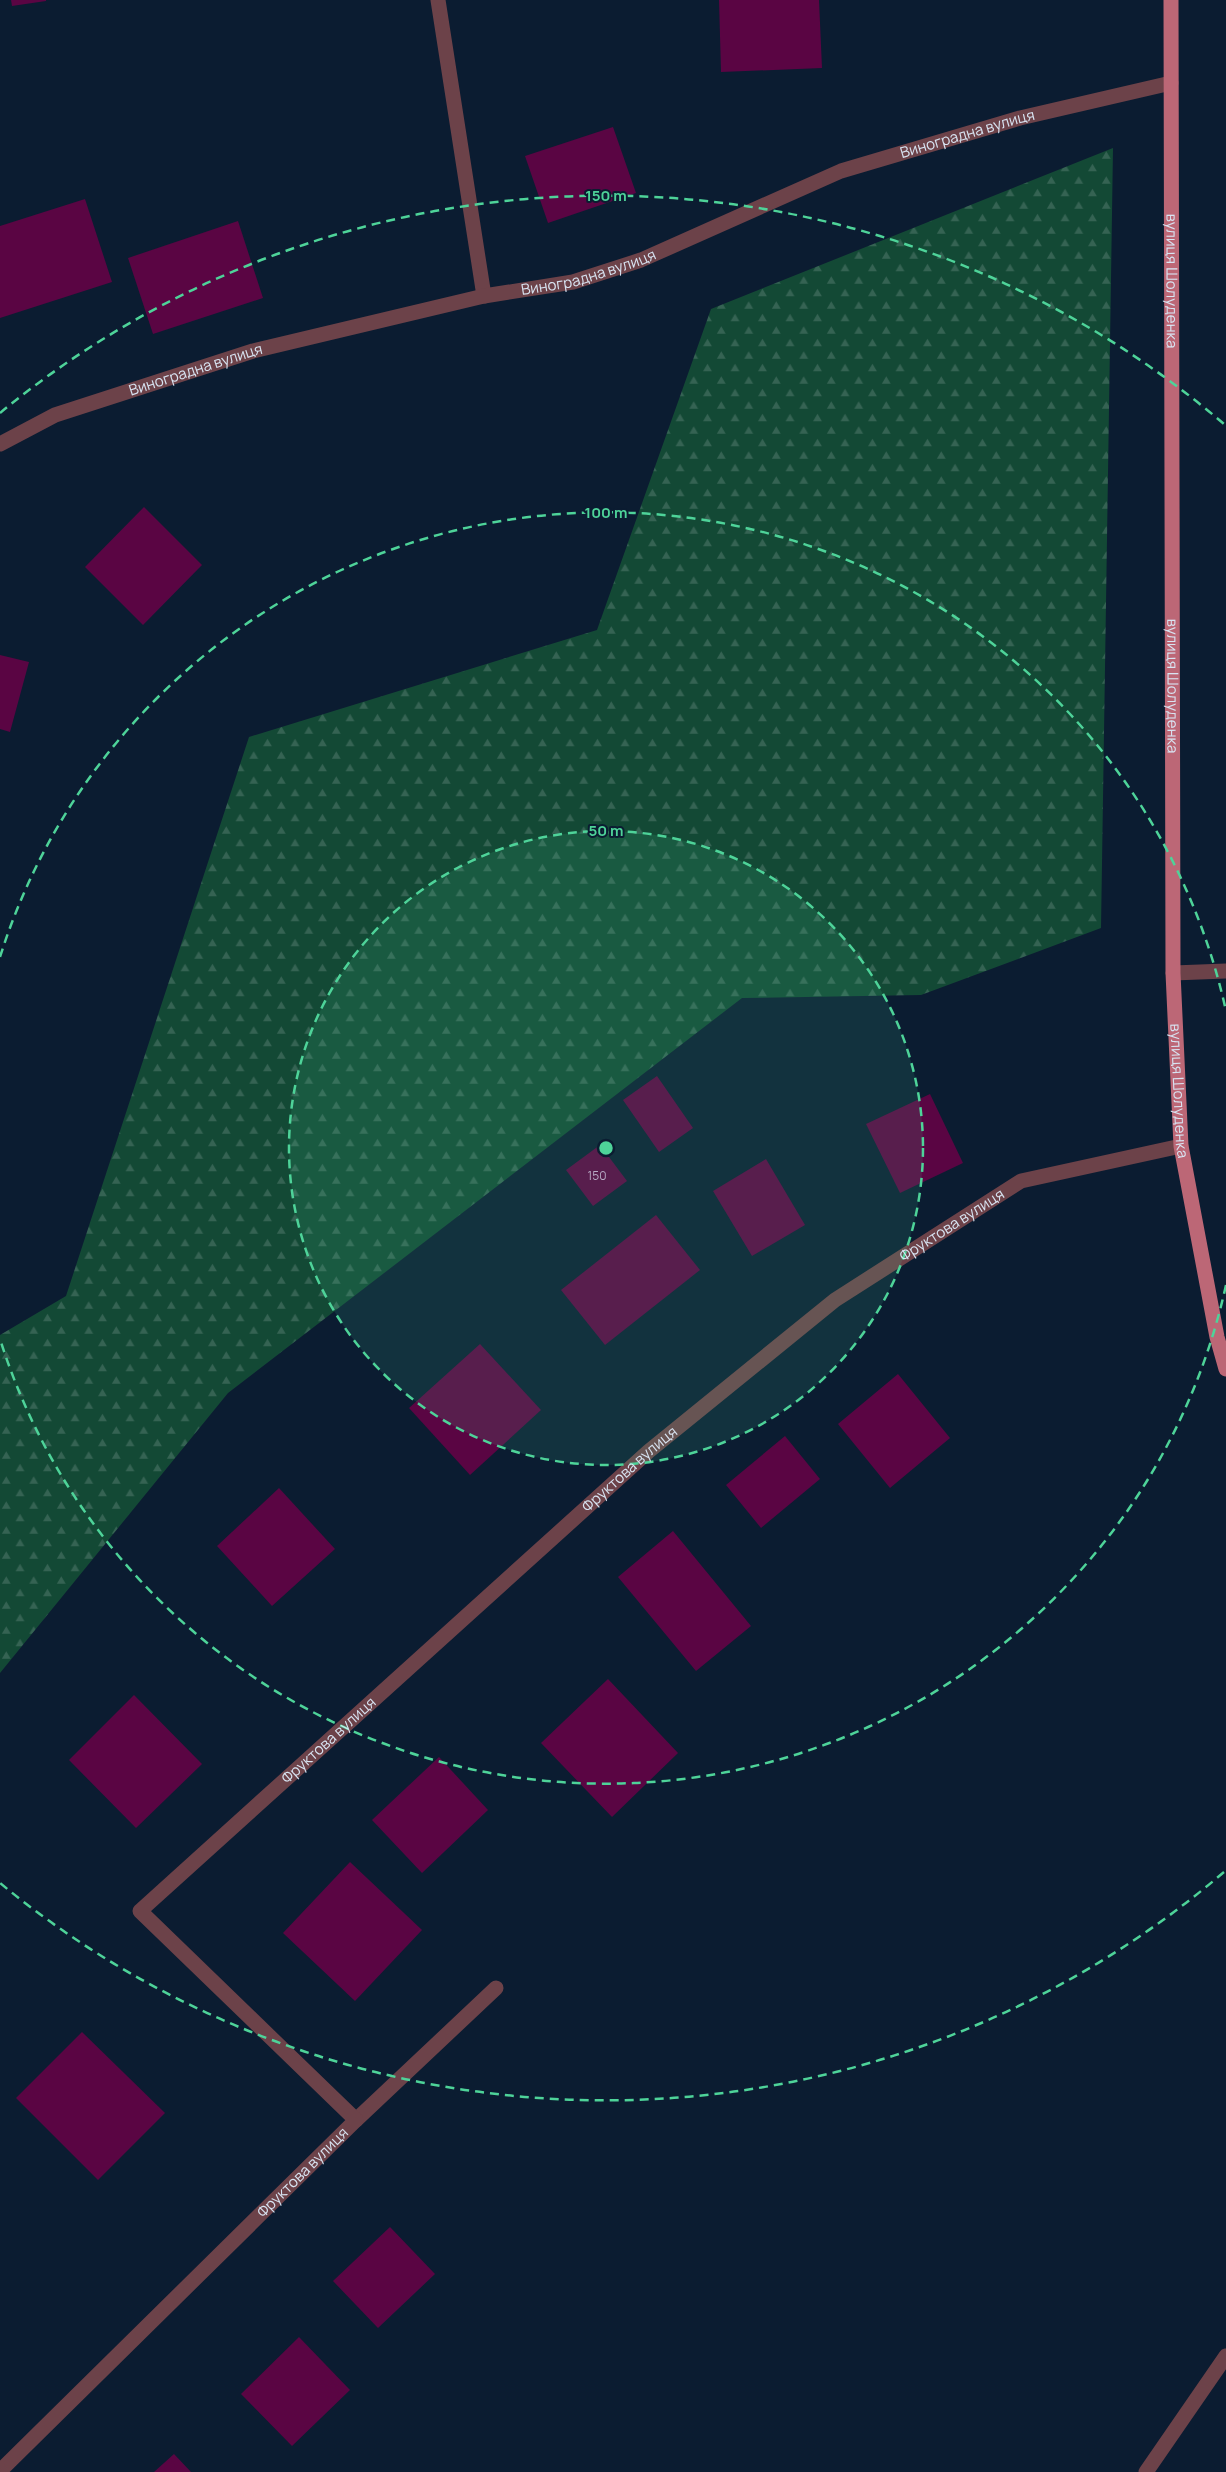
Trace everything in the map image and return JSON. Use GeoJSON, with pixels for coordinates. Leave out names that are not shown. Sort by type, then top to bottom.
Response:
{"type":"FeatureCollection","features":[{"type":"Feature","properties":{"kind":"main road","name":"вулиця Шолуденка"},"geometry":{"type":"LineString","coordinates":[[1171,0],[1173,972],[1181,1146],[1226,1369]]}},
{"type":"Feature","properties":{"kind":"street"},"geometry":{"type":"LineString","coordinates":[[438,0],[484,296]]}},
{"type":"Feature","properties":{"kind":"street","name":"Виноградна вулиця"},"geometry":{"type":"LineString","coordinates":[[0,444],[55,414],[253,351],[484,296],[573,282],[641,260],[841,171],[1020,118],[1171,83]]}},
{"type":"Feature","properties":{"kind":"street"},"geometry":{"type":"LineString","coordinates":[[1173,972],[1226,972]]}},
{"type":"Feature","properties":{"kind":"street","name":"Фруктова вулиця"},"geometry":{"type":"LineString","coordinates":[[0,2471],[356,2120],[140,1911],[648,1451],[835,1300],[1021,1181],[1181,1146]]}},
{"type":"Feature","properties":{"kind":"street"},"geometry":{"type":"LineString","coordinates":[[356,2120],[496,1988]]}},
{"type":"Feature","properties":{"kind":"street"},"geometry":{"type":"LineString","coordinates":[[1146,2472],[1226,2356]]}},
{"type":"Feature","properties":{"kind":"green space"},"geometry":{"type":"Polygon","coordinates":[[[1113,148],[1101,928],[921,995],[742,998],[228,1393],[0,1673],[0,1335],[66,1296],[249,737],[597,630],[711,309],[1113,148]]]}},
{"type":"Feature","properties":{"kind":"building"},"geometry":{"type":"Polygon","coordinates":[[[11,0],[46,0],[46,1],[12,6],[11,0]]]}},
{"type":"Feature","properties":{"kind":"building"},"geometry":{"type":"Polygon","coordinates":[[[719,0],[819,0],[822,68],[721,72],[719,0]]]}},
{"type":"Feature","properties":{"kind":"building"},"geometry":{"type":"Polygon","coordinates":[[[613,127],[636,193],[548,223],[525,156],[613,127]]]}},
{"type":"Feature","properties":{"kind":"building"},"geometry":{"type":"Polygon","coordinates":[[[85,199],[112,282],[0,318],[0,226],[85,199]]]}},
{"type":"Feature","properties":{"kind":"building"},"geometry":{"type":"Polygon","coordinates":[[[238,221],[263,298],[153,334],[128,258],[238,221]]]}},
{"type":"Feature","properties":{"kind":"building"},"geometry":{"type":"Polygon","coordinates":[[[144,507],[202,565],[143,625],[85,567],[144,507]]]}},
{"type":"Feature","properties":{"kind":"building"},"geometry":{"type":"Polygon","coordinates":[[[0,655],[29,662],[10,732],[0,729],[0,655]]]}},
{"type":"Feature","properties":{"kind":"building"},"geometry":{"type":"Polygon","coordinates":[[[657,1076],[693,1128],[659,1152],[623,1100],[657,1076]]]}},
{"type":"Feature","properties":{"kind":"building"},"geometry":{"type":"Polygon","coordinates":[[[930,1094],[963,1163],[900,1193],[866,1124],[930,1094]]]}},
{"type":"Feature","properties":{"kind":"building"},"geometry":{"type":"Polygon","coordinates":[[[600,1145],[627,1181],[593,1206],[566,1170],[600,1145]]]}},
{"type":"Feature","properties":{"kind":"building"},"geometry":{"type":"Polygon","coordinates":[[[766,1159],[805,1225],[752,1256],[713,1191],[766,1159]]]}},
{"type":"Feature","properties":{"kind":"building"},"geometry":{"type":"Polygon","coordinates":[[[656,1215],[700,1270],[605,1345],[561,1290],[656,1215]]]}},
{"type":"Feature","properties":{"kind":"building"},"geometry":{"type":"Polygon","coordinates":[[[480,1344],[541,1410],[470,1475],[409,1408],[480,1344]]]}},
{"type":"Feature","properties":{"kind":"building"},"geometry":{"type":"Polygon","coordinates":[[[898,1374],[950,1438],[890,1488],[838,1424],[898,1374]]]}},
{"type":"Feature","properties":{"kind":"building"},"geometry":{"type":"Polygon","coordinates":[[[785,1436],[820,1479],[761,1528],[726,1485],[785,1436]]]}},
{"type":"Feature","properties":{"kind":"building"},"geometry":{"type":"Polygon","coordinates":[[[279,1488],[335,1549],[272,1606],[217,1546],[279,1488]]]}},
{"type":"Feature","properties":{"kind":"building"},"geometry":{"type":"Polygon","coordinates":[[[673,1531],[751,1626],[696,1671],[618,1577],[673,1531]]]}},
{"type":"Feature","properties":{"kind":"building"},"geometry":{"type":"Polygon","coordinates":[[[608,1679],[678,1753],[612,1817],[541,1743],[608,1679]]]}},
{"type":"Feature","properties":{"kind":"building"},"geometry":{"type":"Polygon","coordinates":[[[134,1695],[202,1764],[136,1828],[69,1760],[134,1695]]]}},
{"type":"Feature","properties":{"kind":"building"},"geometry":{"type":"Polygon","coordinates":[[[439,1757],[488,1810],[422,1873],[372,1820],[439,1757]]]}},
{"type":"Feature","properties":{"kind":"building"},"geometry":{"type":"Polygon","coordinates":[[[350,1862],[422,1930],[355,2001],[283,1933],[350,1862]]]}},
{"type":"Feature","properties":{"kind":"building"},"geometry":{"type":"Polygon","coordinates":[[[82,2032],[165,2113],[98,2180],[16,2098],[82,2032]]]}},
{"type":"Feature","properties":{"kind":"building"},"geometry":{"type":"Polygon","coordinates":[[[390,2227],[435,2274],[378,2328],[333,2281],[390,2227]]]}},
{"type":"Feature","properties":{"kind":"building"},"geometry":{"type":"Polygon","coordinates":[[[299,2337],[350,2390],[292,2446],[241,2394],[299,2337]]]}},
{"type":"Feature","properties":{"kind":"building"},"geometry":{"type":"Polygon","coordinates":[[[174,2454],[191,2472],[154,2472],[174,2454]]]}}]}
